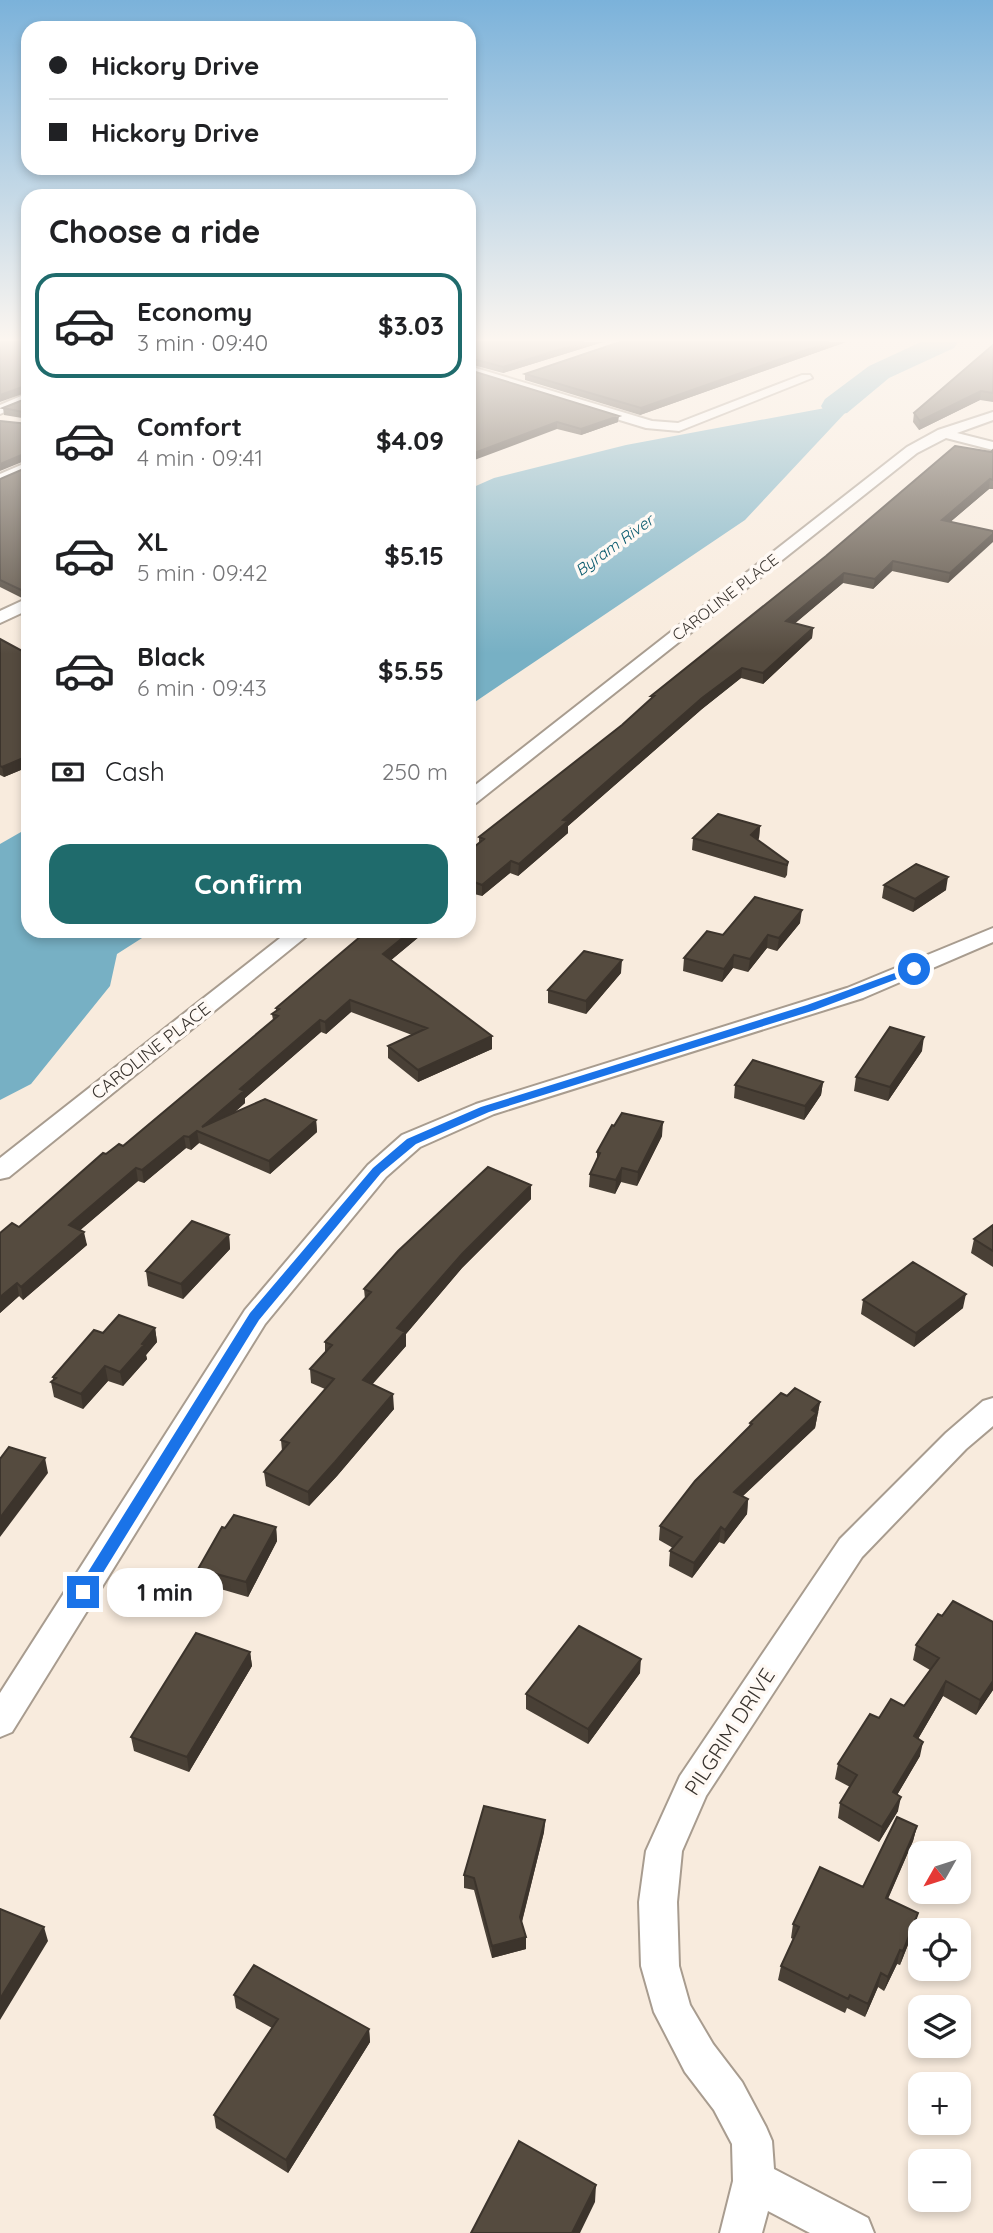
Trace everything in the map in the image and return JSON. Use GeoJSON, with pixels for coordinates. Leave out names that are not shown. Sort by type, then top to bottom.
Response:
{"type":"FeatureCollection","features":[{"type":"Feature","properties":{"kind":"street","name":"CAROLINE PLACE"},"geometry":{"type":"LineString","coordinates":[[476,793],[919,446]]}},
{"type":"Feature","properties":{"kind":"street"},"geometry":{"type":"LineString","coordinates":[[0,480],[21,470]]}},
{"type":"Feature","properties":{"kind":"street"},"geometry":{"type":"LineString","coordinates":[[3,617],[21,607]]}},
{"type":"Feature","properties":{"kind":"street"},"geometry":{"type":"LineString","coordinates":[[3,617],[21,623]]}},
{"type":"Feature","properties":{"kind":"street"},"geometry":{"type":"LineString","coordinates":[[0,1722],[255,1317],[377,1171],[411,1141],[485,1109],[855,993],[993,934]]}},
{"type":"Feature","properties":{"kind":"street","name":"CAROLINE PLACE"},"geometry":{"type":"LineString","coordinates":[[0,1171],[293,938]]}},
{"type":"Feature","properties":{"kind":"street","name":"PILGRIM DRIVE"},"geometry":{"type":"LineString","coordinates":[[741,2233],[754,2181],[752,2141],[728,2096],[699,2058],[673,2012],[660,1966],[658,1902],[664,1851],[692,1787],[851,1548],[956,1441],[993,1409]]}},
{"type":"Feature","properties":{"kind":"street"},"geometry":{"type":"LineString","coordinates":[[754,2181],[853,2233]]}},
{"type":"Feature","properties":{"kind":"water","name":"Byram River"},"geometry":{"type":"Polygon","coordinates":[[[621,446],[814,446],[745,520],[476,701],[476,486],[494,478],[621,446]]]}},
{"type":"Feature","properties":{"kind":"water"},"geometry":{"type":"Polygon","coordinates":[[[21,832],[21,938],[142,938],[117,954],[110,986],[31,1084],[0,1100],[0,844],[21,832]]]}},
{"type":"Feature","properties":{"kind":"building"},"geometry":{"type":"Polygon","coordinates":[[[0,446],[21,446],[21,455],[0,464],[0,446]]]}},
{"type":"Feature","properties":{"kind":"building"},"geometry":{"type":"Polygon","coordinates":[[[476,446],[492,446],[476,452],[476,446]]]}},
{"type":"Feature","properties":{"kind":"building"},"geometry":{"type":"Polygon","coordinates":[[[955,446],[991,452],[993,450],[993,480],[990,479],[942,520],[993,531],[993,534],[950,573],[893,561],[875,579],[844,573],[786,621],[813,628],[763,673],[742,668],[702,698],[563,820],[568,821],[519,864],[511,861],[482,885],[476,883],[476,845],[484,839],[479,837],[622,725],[654,696],[651,696],[826,556],[955,446]]]}},
{"type":"Feature","properties":{"kind":"building"},"geometry":{"type":"Polygon","coordinates":[[[21,470],[21,590],[0,580],[0,479],[21,470]]]}},
{"type":"Feature","properties":{"kind":"building"},"geometry":{"type":"Polygon","coordinates":[[[0,639],[21,650],[21,759],[0,766],[0,639]]]}},
{"type":"Feature","properties":{"kind":"building"},"geometry":{"type":"Polygon","coordinates":[[[718,814],[760,826],[751,835],[788,862],[787,865],[693,838],[718,814]]]}},
{"type":"Feature","properties":{"kind":"building"},"geometry":{"type":"Polygon","coordinates":[[[916,864],[948,877],[915,899],[884,885],[916,864]]]}},
{"type":"Feature","properties":{"kind":"building"},"geometry":{"type":"Polygon","coordinates":[[[755,897],[802,910],[779,938],[768,935],[750,959],[734,955],[724,969],[684,958],[707,931],[723,935],[755,897]]]}},
{"type":"Feature","properties":{"kind":"building"},"geometry":{"type":"Polygon","coordinates":[[[359,938],[402,938],[383,954],[492,1036],[418,1070],[388,1046],[427,1028],[350,1000],[325,1022],[320,1020],[240,1089],[244,1091],[202,1127],[265,1099],[316,1120],[269,1161],[197,1131],[189,1137],[184,1136],[142,1170],[136,1168],[69,1225],[84,1232],[21,1287],[17,1283],[0,1297],[0,1233],[12,1223],[19,1227],[103,1153],[106,1154],[119,1144],[123,1146],[278,1016],[272,1014],[279,1009],[276,1008],[359,938]]]}},
{"type":"Feature","properties":{"kind":"building"},"geometry":{"type":"Polygon","coordinates":[[[584,951],[622,960],[586,1001],[548,990],[584,951]]]}},
{"type":"Feature","properties":{"kind":"building"},"geometry":{"type":"Polygon","coordinates":[[[890,1027],[924,1037],[890,1087],[856,1077],[890,1027]]]}},
{"type":"Feature","properties":{"kind":"building"},"geometry":{"type":"Polygon","coordinates":[[[753,1060],[823,1082],[805,1106],[735,1085],[753,1060]]]}},
{"type":"Feature","properties":{"kind":"building"},"geometry":{"type":"Polygon","coordinates":[[[622,1113],[663,1122],[638,1172],[622,1168],[616,1180],[590,1174],[600,1153],[597,1152],[622,1113]]]}},
{"type":"Feature","properties":{"kind":"building"},"geometry":{"type":"Polygon","coordinates":[[[488,1167],[531,1185],[462,1254],[397,1328],[405,1332],[363,1380],[393,1394],[308,1492],[264,1472],[289,1443],[281,1440],[334,1379],[310,1369],[332,1345],[325,1342],[371,1292],[364,1289],[398,1251],[488,1167]]]}},
{"type":"Feature","properties":{"kind":"building"},"geometry":{"type":"Polygon","coordinates":[[[192,1221],[229,1235],[181,1284],[146,1271],[192,1221]]]}},
{"type":"Feature","properties":{"kind":"building"},"geometry":{"type":"Polygon","coordinates":[[[993,1225],[993,1251],[974,1239],[993,1225]]]}},
{"type":"Feature","properties":{"kind":"building"},"geometry":{"type":"Polygon","coordinates":[[[913,1262],[966,1294],[916,1333],[863,1300],[913,1262]]]}},
{"type":"Feature","properties":{"kind":"building"},"geometry":{"type":"Polygon","coordinates":[[[119,1315],[155,1328],[120,1372],[105,1366],[81,1394],[51,1382],[94,1330],[103,1333],[119,1315]]]}},
{"type":"Feature","properties":{"kind":"building"},"geometry":{"type":"Polygon","coordinates":[[[795,1388],[820,1402],[812,1410],[817,1413],[734,1492],[748,1499],[725,1530],[721,1527],[694,1563],[670,1551],[682,1537],[660,1526],[695,1481],[752,1424],[750,1423],[781,1393],[787,1396],[795,1388]]]}},
{"type":"Feature","properties":{"kind":"building"},"geometry":{"type":"Polygon","coordinates":[[[9,1447],[45,1458],[0,1518],[0,1459],[9,1447]]]}},
{"type":"Feature","properties":{"kind":"building"},"geometry":{"type":"Polygon","coordinates":[[[234,1515],[276,1527],[246,1582],[198,1569],[222,1527],[225,1528],[234,1515]]]}},
{"type":"Feature","properties":{"kind":"building"},"geometry":{"type":"Polygon","coordinates":[[[953,1601],[993,1622],[993,1681],[980,1700],[946,1681],[914,1736],[923,1742],[893,1792],[901,1797],[882,1827],[840,1803],[857,1775],[838,1764],[870,1714],[879,1718],[891,1699],[904,1706],[939,1658],[916,1645],[938,1614],[942,1616],[953,1601]]]}},
{"type":"Feature","properties":{"kind":"building"},"geometry":{"type":"Polygon","coordinates":[[[579,1626],[641,1659],[588,1729],[526,1694],[579,1626]]]}},
{"type":"Feature","properties":{"kind":"building"},"geometry":{"type":"Polygon","coordinates":[[[196,1633],[250,1652],[187,1757],[131,1737],[196,1633]]]}},
{"type":"Feature","properties":{"kind":"building"},"geometry":{"type":"Polygon","coordinates":[[[484,1806],[545,1820],[520,1917],[526,1937],[492,1946],[474,1878],[464,1875],[484,1806]]]}},
{"type":"Feature","properties":{"kind":"building"},"geometry":{"type":"Polygon","coordinates":[[[897,1817],[917,1826],[911,1841],[908,1841],[908,1847],[886,1898],[918,1913],[916,1918],[908,1918],[908,1938],[903,1951],[900,1950],[888,1977],[881,1973],[868,2004],[850,1995],[848,1999],[781,1966],[799,1927],[793,1924],[820,1867],[863,1887],[897,1817]]]}},
{"type":"Feature","properties":{"kind":"building"},"geometry":{"type":"Polygon","coordinates":[[[0,1909],[44,1927],[0,1999],[0,1909]]]}},
{"type":"Feature","properties":{"kind":"building"},"geometry":{"type":"Polygon","coordinates":[[[254,1965],[369,2029],[286,2160],[214,2115],[278,2019],[234,1995],[254,1965]]]}},
{"type":"Feature","properties":{"kind":"building"},"geometry":{"type":"Polygon","coordinates":[[[519,2141],[596,2185],[572,2233],[471,2233],[519,2141]]]}},
{"type":"Feature","properties":{"kind":"route"},"geometry":{"type":"LineString","coordinates":[[83,1592],[255,1317],[377,1171],[411,1141],[485,1109],[742,1030],[855,993],[914,969]]}}]}
